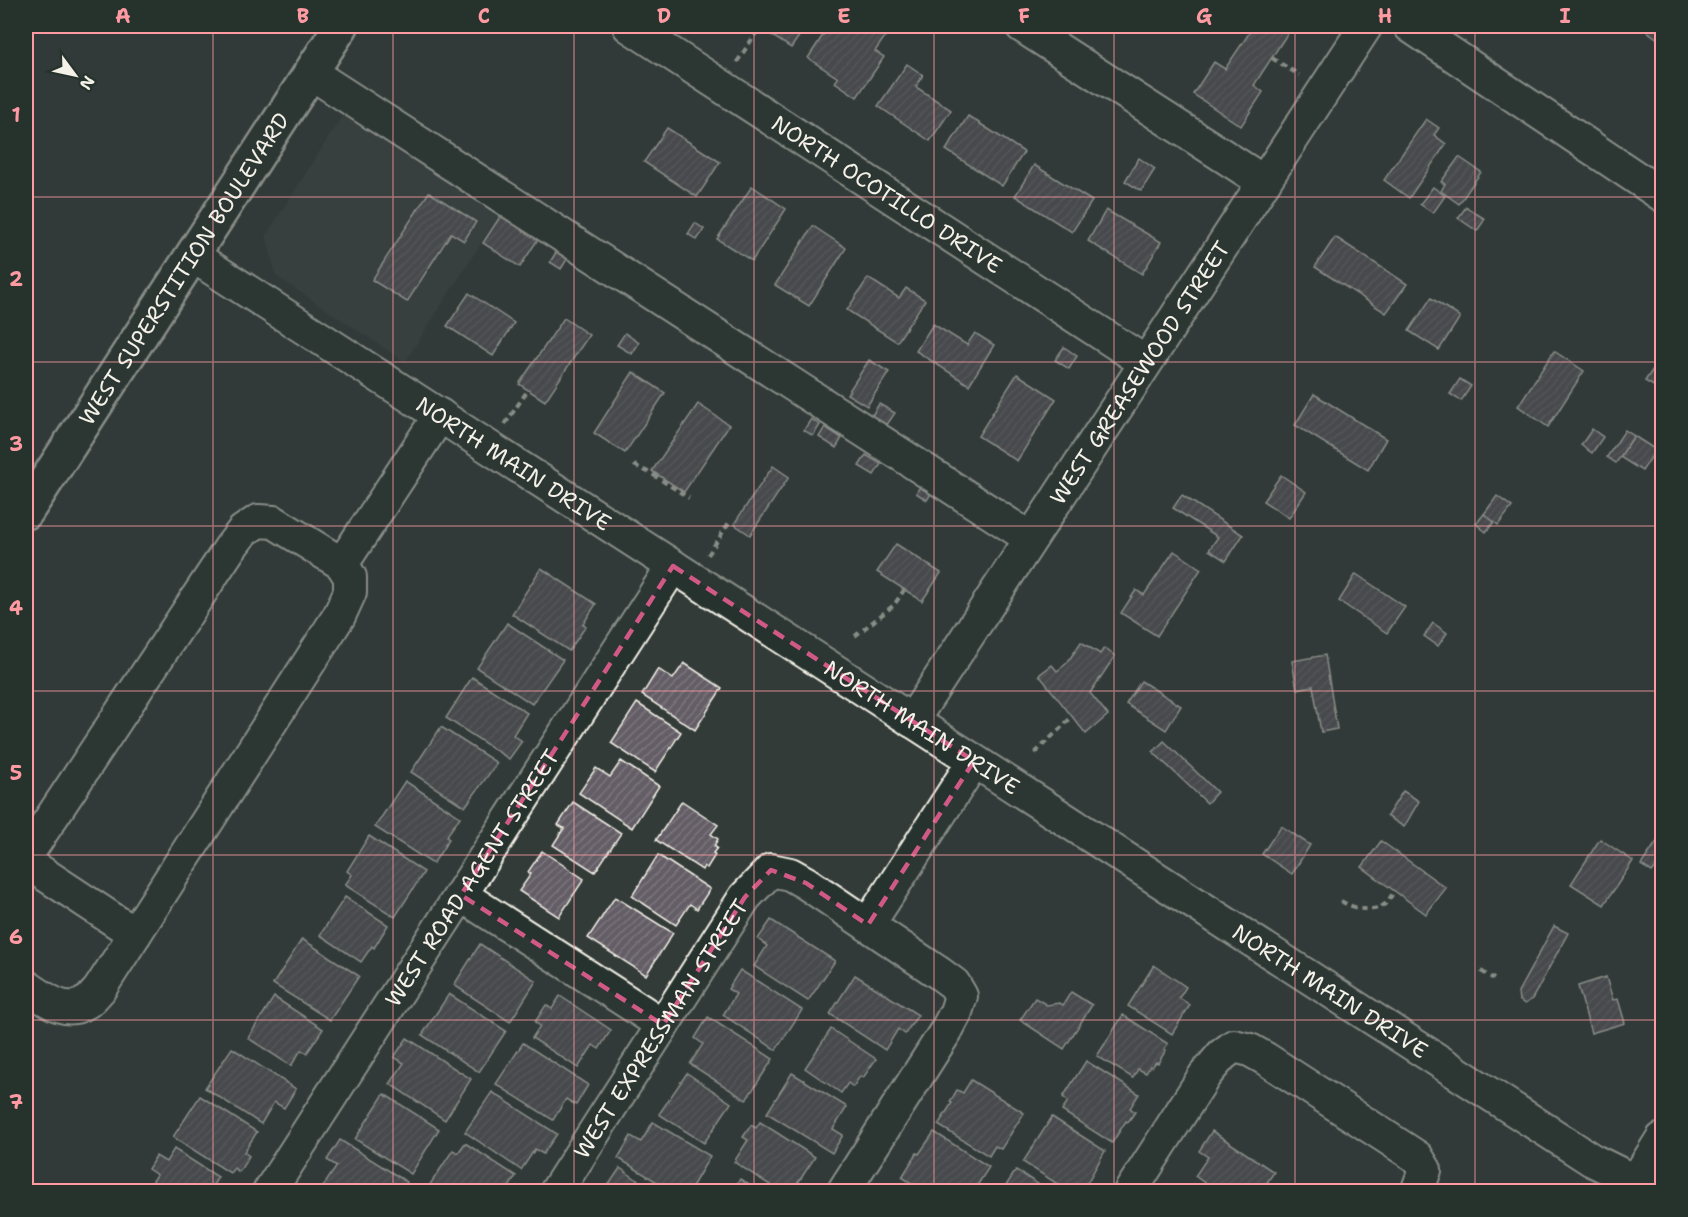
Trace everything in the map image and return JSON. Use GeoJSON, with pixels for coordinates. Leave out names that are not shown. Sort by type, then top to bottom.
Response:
{"type":"FeatureCollection","features":[{"type":"Feature","properties":{"kind":"main road","name":"WEST SUPERSTITION BOULEVARD"},"geometry":{"type":"LineString","coordinates":[[26,512],[341,26]]}},
{"type":"Feature","properties":{"kind":"street","name":"NORTH OCOTILLO DRIVE"},"geometry":{"type":"LineString","coordinates":[[629,26],[1145,362]]}},
{"type":"Feature","properties":{"kind":"street"},"geometry":{"type":"LineString","coordinates":[[1022,26],[1264,182]]}},
{"type":"Feature","properties":{"kind":"street","name":"WEST GREASEWOOD STREET"},"geometry":{"type":"LineString","coordinates":[[912,721],[1366,26]]}},
{"type":"Feature","properties":{"kind":"street"},"geometry":{"type":"LineString","coordinates":[[1410,26],[1662,195]]}},
{"type":"Feature","properties":{"kind":"street"},"geometry":{"type":"LineString","coordinates":[[311,73],[1030,538]]}},
{"type":"Feature","properties":{"kind":"street","name":"NORTH MAIN DRIVE"},"geometry":{"type":"LineString","coordinates":[[193,255],[1592,1160],[1641,1188]]}},
{"type":"Feature","properties":{"kind":"street"},"geometry":{"type":"LineString","coordinates":[[342,564],[440,415]]}},
{"type":"Feature","properties":{"kind":"street"},"geometry":{"type":"LineString","coordinates":[[26,856],[243,531],[258,521],[274,522],[342,564],[350,577],[351,592],[339,616],[99,990],[85,1004],[69,1008],[56,1006],[26,986]]}},
{"type":"Feature","properties":{"kind":"street","name":"WEST ROAD AGENT STREET"},"geometry":{"type":"LineString","coordinates":[[269,1191],[461,895],[683,572]]}},
{"type":"Feature","properties":{"kind":"street"},"geometry":{"type":"LineString","coordinates":[[843,1191],[946,1031],[961,996],[954,984],[868,924],[974,761]]}},
{"type":"Feature","properties":{"kind":"street"},"geometry":{"type":"LineString","coordinates":[[26,862],[135,934]]}},
{"type":"Feature","properties":{"kind":"street","name":"WEST EXPRESSMAN STREET"},"geometry":{"type":"LineString","coordinates":[[556,1191],[745,897],[771,870],[790,874],[807,883],[868,924]]}},
{"type":"Feature","properties":{"kind":"street"},"geometry":{"type":"LineString","coordinates":[[461,895],[663,1025]]}},
{"type":"Feature","properties":{"kind":"street"},"geometry":{"type":"LineString","coordinates":[[1130,1191],[1205,1075],[1222,1055],[1234,1047],[1250,1050],[1266,1059],[1417,1157],[1421,1181]]}},
{"type":"Feature","properties":{"kind":"street"},"geometry":{"type":"LineString","coordinates":[[1641,1188],[1662,1139]]}},
{"type":"Feature","properties":{"kind":"path"},"geometry":{"type":"LineString","coordinates":[[722,86],[760,27]]}},
{"type":"Feature","properties":{"kind":"path"},"geometry":{"type":"LineString","coordinates":[[490,447],[528,390]]}},
{"type":"Feature","properties":{"kind":"path"},"geometry":{"type":"LineString","coordinates":[[634,465],[688,498]]}},
{"type":"Feature","properties":{"kind":"path"},"geometry":{"type":"LineString","coordinates":[[683,572],[730,521]]}},
{"type":"Feature","properties":{"kind":"path"},"geometry":{"type":"LineString","coordinates":[[855,636],[894,605],[904,590]]}},
{"type":"Feature","properties":{"kind":"path"},"geometry":{"type":"LineString","coordinates":[[1035,753],[1072,717]]}},
{"type":"Feature","properties":{"kind":"path"},"geometry":{"type":"LineString","coordinates":[[1341,901],[1355,907],[1374,908],[1386,903],[1394,891]]}},
{"type":"Feature","properties":{"kind":"path"},"geometry":{"type":"LineString","coordinates":[[1481,971],[1494,979]]}},
{"type":"Feature","properties":{"kind":"highlighted area"},"geometry":{"type":"Polygon","coordinates":[[[673,566],[974,761],[868,925],[806,883],[771,870],[745,897],[663,1025],[461,895],[673,566]]]}},
{"type":"Feature","properties":{"kind":"shaded area"},"geometry":{"type":"Polygon","coordinates":[[[348,107],[503,209],[405,362],[276,276],[266,235],[348,107]]]}},
{"type":"Feature","properties":{"kind":"building"},"geometry":{"type":"Polygon","coordinates":[[[757,26],[806,26],[791,48],[757,26]]]}},
{"type":"Feature","properties":{"kind":"building"},"geometry":{"type":"Polygon","coordinates":[[[829,26],[880,26],[889,31],[875,51],[884,57],[857,97],[835,82],[838,78],[808,58],[829,26]]]}},
{"type":"Feature","properties":{"kind":"building"},"geometry":{"type":"Polygon","coordinates":[[[1254,26],[1288,26],[1291,28],[1254,85],[1263,92],[1241,126],[1193,94],[1214,62],[1225,69],[1254,26]]]}},
{"type":"Feature","properties":{"kind":"building"},"geometry":{"type":"Polygon","coordinates":[[[1640,26],[1662,26],[1662,42],[1640,26]]]}},
{"type":"Feature","properties":{"kind":"building"},"geometry":{"type":"Polygon","coordinates":[[[907,64],[923,75],[916,87],[951,110],[930,141],[878,106],[907,64]]]}},
{"type":"Feature","properties":{"kind":"building"},"geometry":{"type":"Polygon","coordinates":[[[968,116],[1024,152],[1002,186],[946,150],[968,116]]]}},
{"type":"Feature","properties":{"kind":"building"},"geometry":{"type":"Polygon","coordinates":[[[1426,119],[1439,128],[1434,135],[1446,144],[1409,198],[1384,180],[1426,119]]]}},
{"type":"Feature","properties":{"kind":"building"},"geometry":{"type":"Polygon","coordinates":[[[667,128],[720,162],[697,197],[644,162],[667,128]]]}},
{"type":"Feature","properties":{"kind":"building"},"geometry":{"type":"Polygon","coordinates":[[[1459,157],[1481,172],[1459,204],[1441,191],[1445,184],[1441,182],[1459,157]]]}},
{"type":"Feature","properties":{"kind":"building"},"geometry":{"type":"Polygon","coordinates":[[[1139,158],[1155,169],[1141,191],[1125,181],[1139,158]]]}},
{"type":"Feature","properties":{"kind":"building"},"geometry":{"type":"Polygon","coordinates":[[[1034,165],[1092,201],[1072,232],[1015,196],[1034,165]]]}},
{"type":"Feature","properties":{"kind":"building"},"geometry":{"type":"Polygon","coordinates":[[[752,186],[786,209],[752,261],[717,239],[752,186]]]}},
{"type":"Feature","properties":{"kind":"building"},"geometry":{"type":"Polygon","coordinates":[[[1433,187],[1445,196],[1433,213],[1420,204],[1433,187]]]}},
{"type":"Feature","properties":{"kind":"building"},"geometry":{"type":"Polygon","coordinates":[[[429,192],[476,222],[464,241],[451,233],[407,302],[372,280],[429,192]]]}},
{"type":"Feature","properties":{"kind":"building"},"geometry":{"type":"Polygon","coordinates":[[[1466,207],[1485,219],[1477,231],[1458,218],[1466,207]]]}},
{"type":"Feature","properties":{"kind":"building"},"geometry":{"type":"Polygon","coordinates":[[[1106,210],[1161,242],[1142,274],[1088,241],[1106,210]]]}},
{"type":"Feature","properties":{"kind":"building"},"geometry":{"type":"Polygon","coordinates":[[[503,212],[540,236],[520,267],[483,243],[503,212]]]}},
{"type":"Feature","properties":{"kind":"building"},"geometry":{"type":"Polygon","coordinates":[[[695,223],[704,229],[697,240],[688,234],[695,223]]]}},
{"type":"Feature","properties":{"kind":"building"},"geometry":{"type":"Polygon","coordinates":[[[813,226],[846,248],[809,306],[775,285],[813,226]]]}},
{"type":"Feature","properties":{"kind":"building"},"geometry":{"type":"Polygon","coordinates":[[[1335,237],[1407,284],[1386,313],[1315,267],[1335,237]]]}},
{"type":"Feature","properties":{"kind":"building"},"geometry":{"type":"Polygon","coordinates":[[[560,246],[571,253],[561,269],[550,262],[560,246]]]}},
{"type":"Feature","properties":{"kind":"building"},"geometry":{"type":"Polygon","coordinates":[[[868,278],[899,298],[906,288],[925,300],[897,342],[847,310],[868,278]]]}},
{"type":"Feature","properties":{"kind":"building"},"geometry":{"type":"Polygon","coordinates":[[[469,293],[514,323],[493,356],[447,326],[469,293]]]}},
{"type":"Feature","properties":{"kind":"building"},"geometry":{"type":"Polygon","coordinates":[[[1431,298],[1460,317],[1439,350],[1409,331],[1431,298]]]}},
{"type":"Feature","properties":{"kind":"building"},"geometry":{"type":"Polygon","coordinates":[[[564,318],[589,335],[545,401],[519,384],[564,318]]]}},
{"type":"Feature","properties":{"kind":"building"},"geometry":{"type":"Polygon","coordinates":[[[933,324],[967,345],[975,333],[994,345],[969,385],[916,351],[933,324]]]}},
{"type":"Feature","properties":{"kind":"building"},"geometry":{"type":"Polygon","coordinates":[[[625,333],[639,343],[632,354],[617,345],[625,333]]]}},
{"type":"Feature","properties":{"kind":"building"},"geometry":{"type":"Polygon","coordinates":[[[1064,347],[1077,356],[1069,369],[1055,360],[1064,347]]]}},
{"type":"Feature","properties":{"kind":"building"},"geometry":{"type":"Polygon","coordinates":[[[1554,351],[1584,371],[1548,427],[1518,406],[1554,351]]]}},
{"type":"Feature","properties":{"kind":"building"},"geometry":{"type":"Polygon","coordinates":[[[869,360],[889,372],[867,406],[847,394],[869,360]]]}},
{"type":"Feature","properties":{"kind":"building"},"geometry":{"type":"Polygon","coordinates":[[[1653,369],[1662,375],[1657,388],[1645,381],[1653,369]]]}},
{"type":"Feature","properties":{"kind":"building"},"geometry":{"type":"Polygon","coordinates":[[[633,372],[665,393],[625,453],[594,433],[633,372]]]}},
{"type":"Feature","properties":{"kind":"building"},"geometry":{"type":"Polygon","coordinates":[[[1017,374],[1056,399],[1017,461],[978,436],[1017,374]]]}},
{"type":"Feature","properties":{"kind":"building"},"geometry":{"type":"Polygon","coordinates":[[[1460,379],[1471,386],[1461,401],[1450,394],[1460,379]]]}},
{"type":"Feature","properties":{"kind":"building"},"geometry":{"type":"Polygon","coordinates":[[[1314,394],[1386,439],[1368,470],[1295,425],[1314,394]]]}},
{"type":"Feature","properties":{"kind":"building"},"geometry":{"type":"Polygon","coordinates":[[[698,404],[729,425],[684,492],[652,471],[698,404]]]}},
{"type":"Feature","properties":{"kind":"building"},"geometry":{"type":"Polygon","coordinates":[[[879,404],[895,413],[886,426],[871,417],[879,404]]]}},
{"type":"Feature","properties":{"kind":"building"},"geometry":{"type":"Polygon","coordinates":[[[811,419],[820,425],[813,436],[804,430],[811,419]]]}},
{"type":"Feature","properties":{"kind":"building"},"geometry":{"type":"Polygon","coordinates":[[[825,427],[842,438],[836,448],[819,437],[825,427]]]}},
{"type":"Feature","properties":{"kind":"building"},"geometry":{"type":"Polygon","coordinates":[[[1592,429],[1603,437],[1592,453],[1581,445],[1592,429]]]}},
{"type":"Feature","properties":{"kind":"building"},"geometry":{"type":"Polygon","coordinates":[[[1625,430],[1634,436],[1616,463],[1607,457],[1625,430]]]}},
{"type":"Feature","properties":{"kind":"building"},"geometry":{"type":"Polygon","coordinates":[[[1634,436],[1656,450],[1642,471],[1620,457],[1634,436]]]}},
{"type":"Feature","properties":{"kind":"building"},"geometry":{"type":"Polygon","coordinates":[[[866,455],[881,464],[874,475],[859,466],[866,455]]]}},
{"type":"Feature","properties":{"kind":"building"},"geometry":{"type":"Polygon","coordinates":[[[773,466],[789,477],[750,535],[734,524],[773,466]]]}},
{"type":"Feature","properties":{"kind":"building"},"geometry":{"type":"Polygon","coordinates":[[[1281,475],[1306,492],[1289,518],[1263,501],[1281,475]]]}},
{"type":"Feature","properties":{"kind":"building"},"geometry":{"type":"Polygon","coordinates":[[[923,482],[934,489],[927,500],[916,493],[923,482]]]}},
{"type":"Feature","properties":{"kind":"building"},"geometry":{"type":"Polygon","coordinates":[[[1182,495],[1243,535],[1226,561],[1209,550],[1218,537],[1173,508],[1182,495]]]}},
{"type":"Feature","properties":{"kind":"building"},"geometry":{"type":"Polygon","coordinates":[[[1497,496],[1512,507],[1498,525],[1484,514],[1497,496]]]}},
{"type":"Feature","properties":{"kind":"building"},"geometry":{"type":"Polygon","coordinates":[[[1484,514],[1494,522],[1486,532],[1476,524],[1484,514]]]}},
{"type":"Feature","properties":{"kind":"building"},"geometry":{"type":"Polygon","coordinates":[[[896,544],[941,573],[922,601],[877,572],[896,544]]]}},
{"type":"Feature","properties":{"kind":"building"},"geometry":{"type":"Polygon","coordinates":[[[1174,551],[1201,569],[1157,636],[1121,613],[1136,590],[1144,595],[1174,551]]]}},
{"type":"Feature","properties":{"kind":"building"},"geometry":{"type":"Polygon","coordinates":[[[541,568],[596,604],[583,624],[586,626],[569,651],[512,614],[541,568]]]}},
{"type":"Feature","properties":{"kind":"building"},"geometry":{"type":"Polygon","coordinates":[[[1356,574],[1405,607],[1387,633],[1339,601],[1356,574]]]}},
{"type":"Feature","properties":{"kind":"building"},"geometry":{"type":"Polygon","coordinates":[[[507,623],[563,660],[532,704],[477,668],[507,623]]]}},
{"type":"Feature","properties":{"kind":"building"},"geometry":{"type":"Polygon","coordinates":[[[1433,623],[1447,633],[1438,646],[1424,636],[1433,623]]]}},
{"type":"Feature","properties":{"kind":"building"},"geometry":{"type":"Polygon","coordinates":[[[1081,642],[1100,654],[1104,648],[1115,656],[1090,693],[1108,715],[1086,734],[1039,675],[1052,665],[1057,671],[1067,663],[1081,642]]]}},
{"type":"Feature","properties":{"kind":"building"},"geometry":{"type":"Polygon","coordinates":[[[1325,655],[1337,729],[1321,732],[1313,686],[1297,689],[1292,661],[1325,655]]]}},
{"type":"Feature","properties":{"kind":"building"},"geometry":{"type":"Polygon","coordinates":[[[684,663],[722,688],[695,730],[642,695],[658,669],[673,679],[684,663]]]}},
{"type":"Feature","properties":{"kind":"building"},"geometry":{"type":"Polygon","coordinates":[[[472,677],[527,713],[513,735],[522,741],[509,759],[446,718],[472,677]]]}},
{"type":"Feature","properties":{"kind":"building"},"geometry":{"type":"Polygon","coordinates":[[[1141,681],[1181,706],[1166,730],[1126,704],[1141,681]]]}},
{"type":"Feature","properties":{"kind":"building"},"geometry":{"type":"Polygon","coordinates":[[[637,703],[681,732],[655,772],[611,743],[637,703]]]}},
{"type":"Feature","properties":{"kind":"building"},"geometry":{"type":"Polygon","coordinates":[[[441,727],[497,763],[465,807],[411,772],[441,727]]]}},
{"type":"Feature","properties":{"kind":"building"},"geometry":{"type":"Polygon","coordinates":[[[1164,741],[1217,792],[1207,803],[1153,752],[1164,741]]]}},
{"type":"Feature","properties":{"kind":"building"},"geometry":{"type":"Polygon","coordinates":[[[621,761],[659,786],[632,828],[579,793],[596,768],[610,777],[621,761]]]}},
{"type":"Feature","properties":{"kind":"building"},"geometry":{"type":"Polygon","coordinates":[[[405,781],[460,817],[446,837],[449,839],[433,864],[375,827],[405,781]]]}},
{"type":"Feature","properties":{"kind":"building"},"geometry":{"type":"Polygon","coordinates":[[[1403,791],[1419,801],[1404,827],[1387,816],[1403,791]]]}},
{"type":"Feature","properties":{"kind":"building"},"geometry":{"type":"Polygon","coordinates":[[[682,801],[718,825],[711,834],[718,839],[714,846],[717,848],[713,853],[715,855],[707,868],[704,866],[702,870],[656,840],[682,801]]]}},
{"type":"Feature","properties":{"kind":"building"},"geometry":{"type":"Polygon","coordinates":[[[573,802],[621,833],[595,872],[553,845],[564,828],[558,825],[573,802]]]}},
{"type":"Feature","properties":{"kind":"building"},"geometry":{"type":"Polygon","coordinates":[[[1281,826],[1310,845],[1292,874],[1262,854],[1281,826]]]}},
{"type":"Feature","properties":{"kind":"building"},"geometry":{"type":"Polygon","coordinates":[[[1662,834],[1662,872],[1656,867],[1652,872],[1641,865],[1662,834]]]}},
{"type":"Feature","properties":{"kind":"building"},"geometry":{"type":"Polygon","coordinates":[[[369,836],[424,872],[395,917],[345,885],[352,875],[347,871],[369,836]]]}},
{"type":"Feature","properties":{"kind":"building"},"geometry":{"type":"Polygon","coordinates":[[[1600,839],[1633,861],[1604,905],[1571,884],[1600,839]]]}},
{"type":"Feature","properties":{"kind":"building"},"geometry":{"type":"Polygon","coordinates":[[[1381,841],[1446,888],[1426,914],[1362,867],[1381,841]]]}},
{"type":"Feature","properties":{"kind":"building"},"geometry":{"type":"Polygon","coordinates":[[[542,851],[584,879],[559,917],[519,891],[531,874],[528,872],[542,851]]]}},
{"type":"Feature","properties":{"kind":"building"},"geometry":{"type":"Polygon","coordinates":[[[658,855],[710,889],[697,909],[690,904],[676,925],[632,896],[658,855]]]}},
{"type":"Feature","properties":{"kind":"building"},"geometry":{"type":"Polygon","coordinates":[[[345,897],[388,925],[374,948],[372,946],[361,962],[320,935],[345,897]]]}},
{"type":"Feature","properties":{"kind":"building"},"geometry":{"type":"Polygon","coordinates":[[[615,897],[673,933],[646,975],[588,938],[615,897]]]}},
{"type":"Feature","properties":{"kind":"building"},"geometry":{"type":"Polygon","coordinates":[[[771,920],[835,961],[808,1001],[754,966],[767,946],[758,939],[771,920]]]}},
{"type":"Feature","properties":{"kind":"building"},"geometry":{"type":"Polygon","coordinates":[[[1554,926],[1568,933],[1532,999],[1525,1004],[1519,1000],[1518,992],[1554,926]]]}},
{"type":"Feature","properties":{"kind":"building"},"geometry":{"type":"Polygon","coordinates":[[[302,939],[359,976],[330,1020],[273,984],[302,939]]]}},
{"type":"Feature","properties":{"kind":"building"},"geometry":{"type":"Polygon","coordinates":[[[480,944],[536,981],[510,1022],[454,985],[480,944]]]}},
{"type":"Feature","properties":{"kind":"building"},"geometry":{"type":"Polygon","coordinates":[[[1154,965],[1186,987],[1179,998],[1190,1005],[1172,1034],[1128,1006],[1154,965]]]}},
{"type":"Feature","properties":{"kind":"building"},"geometry":{"type":"Polygon","coordinates":[[[740,970],[802,1010],[776,1050],[723,1015],[736,994],[728,989],[740,970]]]}},
{"type":"Feature","properties":{"kind":"building"},"geometry":{"type":"Polygon","coordinates":[[[855,975],[918,1015],[905,1034],[898,1029],[885,1050],[830,1014],[855,975]]]}},
{"type":"Feature","properties":{"kind":"building"},"geometry":{"type":"Polygon","coordinates":[[[1606,977],[1613,1000],[1618,999],[1625,1023],[1591,1033],[1578,986],[1606,977]]]}},
{"type":"Feature","properties":{"kind":"building"},"geometry":{"type":"Polygon","coordinates":[[[1071,992],[1092,1005],[1064,1049],[1020,1020],[1035,998],[1047,1005],[1059,1003],[1063,1005],[1071,992]]]}},
{"type":"Feature","properties":{"kind":"building"},"geometry":{"type":"Polygon","coordinates":[[[449,994],[506,1031],[479,1072],[422,1035],[449,994]]]}},
{"type":"Feature","properties":{"kind":"building"},"geometry":{"type":"Polygon","coordinates":[[[560,996],[611,1030],[599,1049],[593,1045],[578,1068],[532,1038],[540,1026],[535,1022],[546,1005],[552,1009],[560,996]]]}},
{"type":"Feature","properties":{"kind":"building"},"geometry":{"type":"Polygon","coordinates":[[[274,997],[323,1029],[307,1053],[301,1050],[291,1066],[248,1038],[274,997]]]}},
{"type":"Feature","properties":{"kind":"building"},"geometry":{"type":"Polygon","coordinates":[[[1123,1015],[1168,1044],[1158,1063],[1150,1066],[1146,1073],[1138,1069],[1133,1078],[1097,1056],[1123,1015]]]}},
{"type":"Feature","properties":{"kind":"building"},"geometry":{"type":"Polygon","coordinates":[[[708,1017],[773,1059],[746,1100],[690,1064],[703,1044],[695,1038],[708,1017]]]}},
{"type":"Feature","properties":{"kind":"building"},"geometry":{"type":"Polygon","coordinates":[[[831,1029],[876,1059],[863,1078],[860,1076],[853,1087],[848,1083],[841,1093],[805,1068],[831,1029]]]}},
{"type":"Feature","properties":{"kind":"building"},"geometry":{"type":"Polygon","coordinates":[[[407,1038],[471,1079],[445,1120],[390,1084],[404,1063],[394,1057],[407,1038]]]}},
{"type":"Feature","properties":{"kind":"building"},"geometry":{"type":"Polygon","coordinates":[[[523,1043],[588,1085],[576,1105],[566,1099],[553,1120],[496,1084],[523,1043]]]}},
{"type":"Feature","properties":{"kind":"building"},"geometry":{"type":"Polygon","coordinates":[[[232,1048],[296,1089],[284,1108],[274,1102],[261,1124],[205,1088],[232,1048]]]}},
{"type":"Feature","properties":{"kind":"building"},"geometry":{"type":"Polygon","coordinates":[[[1086,1061],[1139,1094],[1130,1108],[1135,1112],[1128,1122],[1126,1121],[1112,1143],[1062,1111],[1068,1101],[1063,1097],[1086,1061]]]}},
{"type":"Feature","properties":{"kind":"building"},"geometry":{"type":"Polygon","coordinates":[[[687,1073],[731,1103],[704,1143],[659,1114],[687,1073]]]}},
{"type":"Feature","properties":{"kind":"building"},"geometry":{"type":"Polygon","coordinates":[[[792,1073],[847,1107],[833,1129],[843,1135],[832,1153],[767,1113],[792,1073]]]}},
{"type":"Feature","properties":{"kind":"building"},"geometry":{"type":"Polygon","coordinates":[[[971,1080],[1024,1113],[1001,1149],[995,1146],[989,1156],[938,1125],[952,1103],[950,1102],[957,1090],[963,1093],[971,1080]]]}},
{"type":"Feature","properties":{"kind":"building"},"geometry":{"type":"Polygon","coordinates":[[[492,1092],[557,1134],[543,1154],[535,1149],[521,1170],[465,1132],[492,1092]]]}},
{"type":"Feature","properties":{"kind":"building"},"geometry":{"type":"Polygon","coordinates":[[[384,1094],[439,1129],[411,1174],[355,1139],[384,1094]]]}},
{"type":"Feature","properties":{"kind":"building"},"geometry":{"type":"Polygon","coordinates":[[[200,1096],[257,1132],[244,1152],[249,1156],[239,1172],[234,1168],[230,1173],[173,1137],[200,1096]]]}},
{"type":"Feature","properties":{"kind":"building"},"geometry":{"type":"Polygon","coordinates":[[[1052,1117],[1105,1151],[1082,1192],[1070,1192],[1023,1162],[1052,1117]]]}},
{"type":"Feature","properties":{"kind":"building"},"geometry":{"type":"Polygon","coordinates":[[[653,1122],[710,1156],[689,1192],[673,1192],[618,1158],[631,1136],[641,1142],[653,1122]]]}},
{"type":"Feature","properties":{"kind":"building"},"geometry":{"type":"Polygon","coordinates":[[[760,1122],[815,1157],[792,1192],[781,1192],[734,1162],[748,1140],[743,1137],[751,1125],[756,1128],[760,1122]]]}},
{"type":"Feature","properties":{"kind":"building"},"geometry":{"type":"Polygon","coordinates":[[[1212,1131],[1274,1172],[1261,1192],[1217,1192],[1195,1176],[1208,1157],[1199,1151],[1212,1131]]]}},
{"type":"Feature","properties":{"kind":"building"},"geometry":{"type":"Polygon","coordinates":[[[934,1132],[989,1167],[973,1192],[925,1192],[902,1177],[934,1132]]]}},
{"type":"Feature","properties":{"kind":"building"},"geometry":{"type":"Polygon","coordinates":[[[340,1140],[407,1182],[401,1192],[328,1192],[322,1188],[337,1166],[327,1160],[340,1140]]]}},
{"type":"Feature","properties":{"kind":"building"},"geometry":{"type":"Polygon","coordinates":[[[465,1143],[516,1176],[506,1192],[431,1192],[427,1189],[453,1150],[458,1153],[465,1143]]]}},
{"type":"Feature","properties":{"kind":"building"},"geometry":{"type":"Polygon","coordinates":[[[174,1149],[218,1177],[209,1192],[147,1190],[157,1175],[148,1169],[156,1156],[166,1162],[174,1149]]]}},
{"type":"Feature","properties":{"kind":"building"},"geometry":{"type":"Polygon","coordinates":[[[620,1168],[655,1192],[604,1192],[620,1168]]]}},
{"type":"Feature","properties":{"kind":"building"},"geometry":{"type":"Polygon","coordinates":[[[1016,1170],[1050,1192],[1002,1192],[1016,1170]]]}},
{"type":"Feature","properties":{"kind":"building"},"geometry":{"type":"Polygon","coordinates":[[[740,1179],[760,1192],[732,1192],[740,1179]]]}}]}
